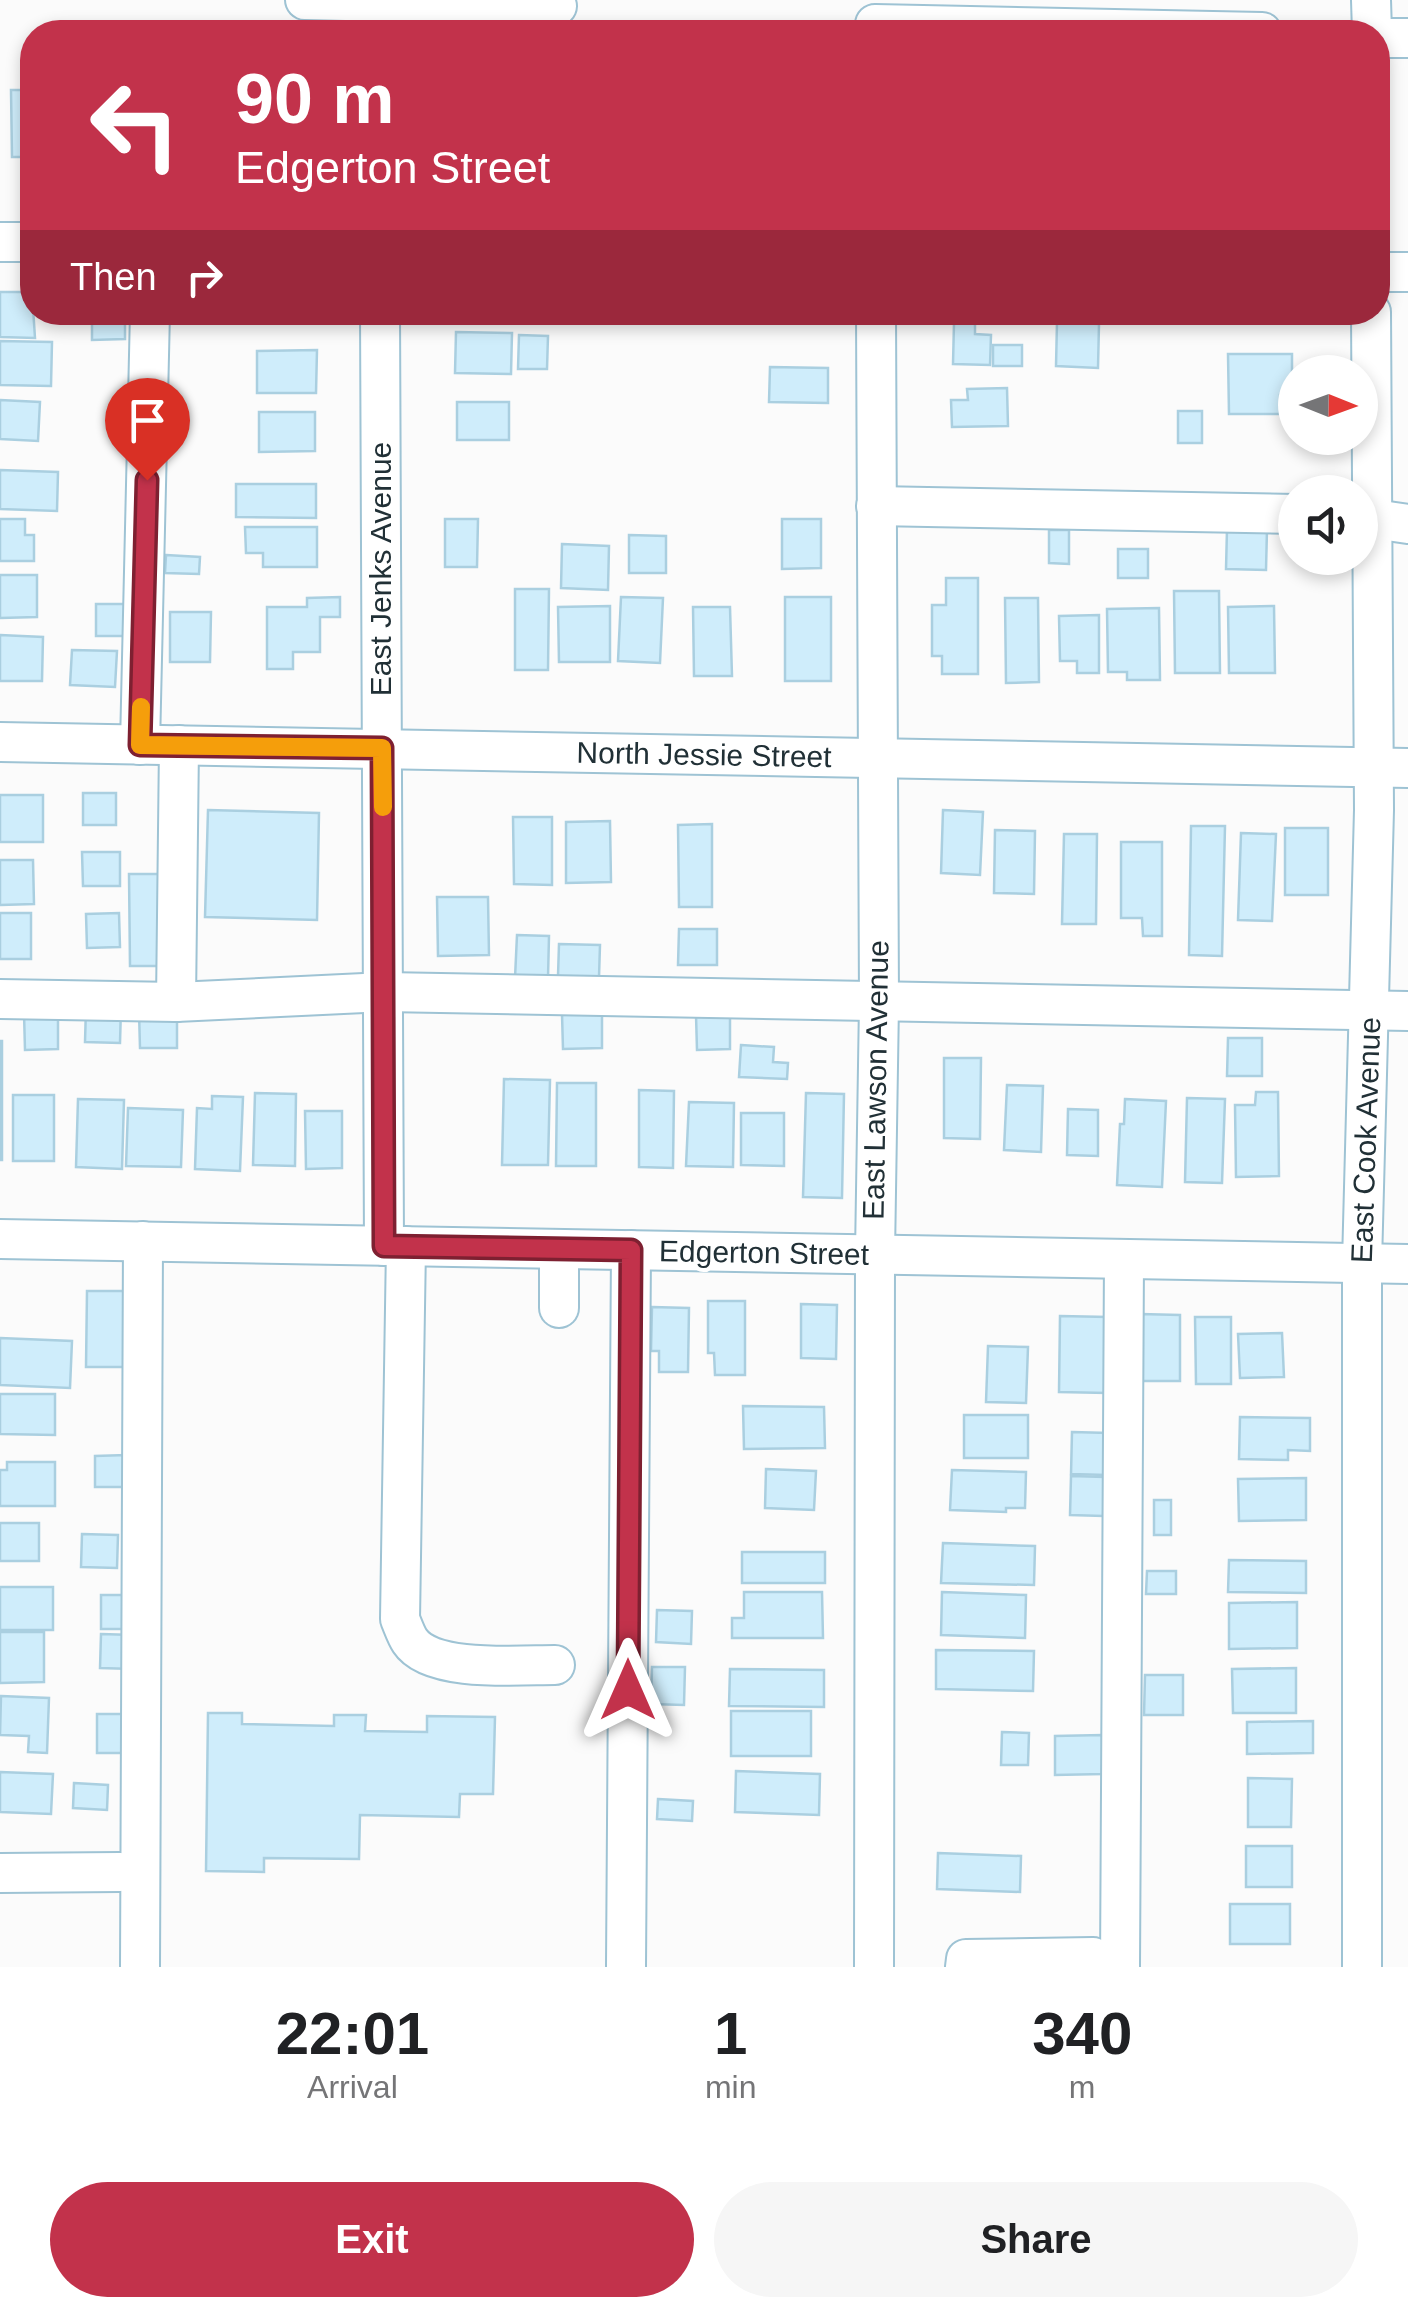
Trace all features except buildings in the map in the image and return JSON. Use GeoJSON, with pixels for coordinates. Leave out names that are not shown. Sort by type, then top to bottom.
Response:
{"type":"FeatureCollection","features":[{"type":"Feature","properties":{"kind":"street"},"geometry":{"type":"LineString","coordinates":[[305,0],[380,11],[557,6]]}},
{"type":"Feature","properties":{"kind":"street"},"geometry":{"type":"LineString","coordinates":[[875,19],[905,20]]}},
{"type":"Feature","properties":{"kind":"street"},"geometry":{"type":"LineString","coordinates":[[140,745],[150,325]]}},
{"type":"Feature","properties":{"kind":"street","name":"East Jenks Avenue"},"geometry":{"type":"LineString","coordinates":[[380,325],[385,992],[395,1246],[400,1619],[411,1644],[429,1656],[472,1665],[555,1665]]}},
{"type":"Feature","properties":{"kind":"street","name":"East Lawson Avenue"},"geometry":{"type":"LineString","coordinates":[[874,1967],[876,325]]}},
{"type":"Feature","properties":{"kind":"street","name":"East Cook Avenue"},"geometry":{"type":"LineString","coordinates":[[1367,475],[1371,325]]}},
{"type":"Feature","properties":{"kind":"street"},"geometry":{"type":"LineString","coordinates":[[876,506],[1278,514]]}},
{"type":"Feature","properties":{"kind":"street"},"geometry":{"type":"LineString","coordinates":[[1378,519],[1408,524]]}},
{"type":"Feature","properties":{"kind":"street","name":"East Cook Avenue"},"geometry":{"type":"LineString","coordinates":[[1362,1967],[1362,1263],[1374,810],[1390,768],[1372,575]]}},
{"type":"Feature","properties":{"kind":"street","name":"North Jessie Street"},"geometry":{"type":"LineString","coordinates":[[0,742],[1390,768]]}},
{"type":"Feature","properties":{"kind":"street"},"geometry":{"type":"LineString","coordinates":[[176,1002],[178,745]]}},
{"type":"Feature","properties":{"kind":"street"},"geometry":{"type":"LineString","coordinates":[[0,1000],[176,1002],[385,992],[1408,1012]]}},
{"type":"Feature","properties":{"kind":"street","name":"Edgerton Street"},"geometry":{"type":"LineString","coordinates":[[0,1239],[1408,1264]]}},
{"type":"Feature","properties":{"kind":"street"},"geometry":{"type":"LineString","coordinates":[[140,1967],[143,1241]]}},
{"type":"Feature","properties":{"kind":"street"},"geometry":{"type":"LineString","coordinates":[[559,1249],[559,1308]]}},
{"type":"Feature","properties":{"kind":"street"},"geometry":{"type":"LineString","coordinates":[[626,1967],[631,1250]]}},
{"type":"Feature","properties":{"kind":"street"},"geometry":{"type":"LineString","coordinates":[[964,1967],[966,1959],[1107,1962],[1124,1259]]}},
{"type":"Feature","properties":{"kind":"street"},"geometry":{"type":"LineString","coordinates":[[0,1872],[120,1872]]}},
{"type":"Feature","properties":{"kind":"slow traffic"},"geometry":{"type":"LineString","coordinates":[[141,707],[140,745],[382,748],[383,807]]}},
{"type":"Feature","properties":{"kind":"route"},"geometry":{"type":"LineString","coordinates":[[147,480],[140,745],[382,748],[384,1246],[631,1250],[628,1690]]}}]}
